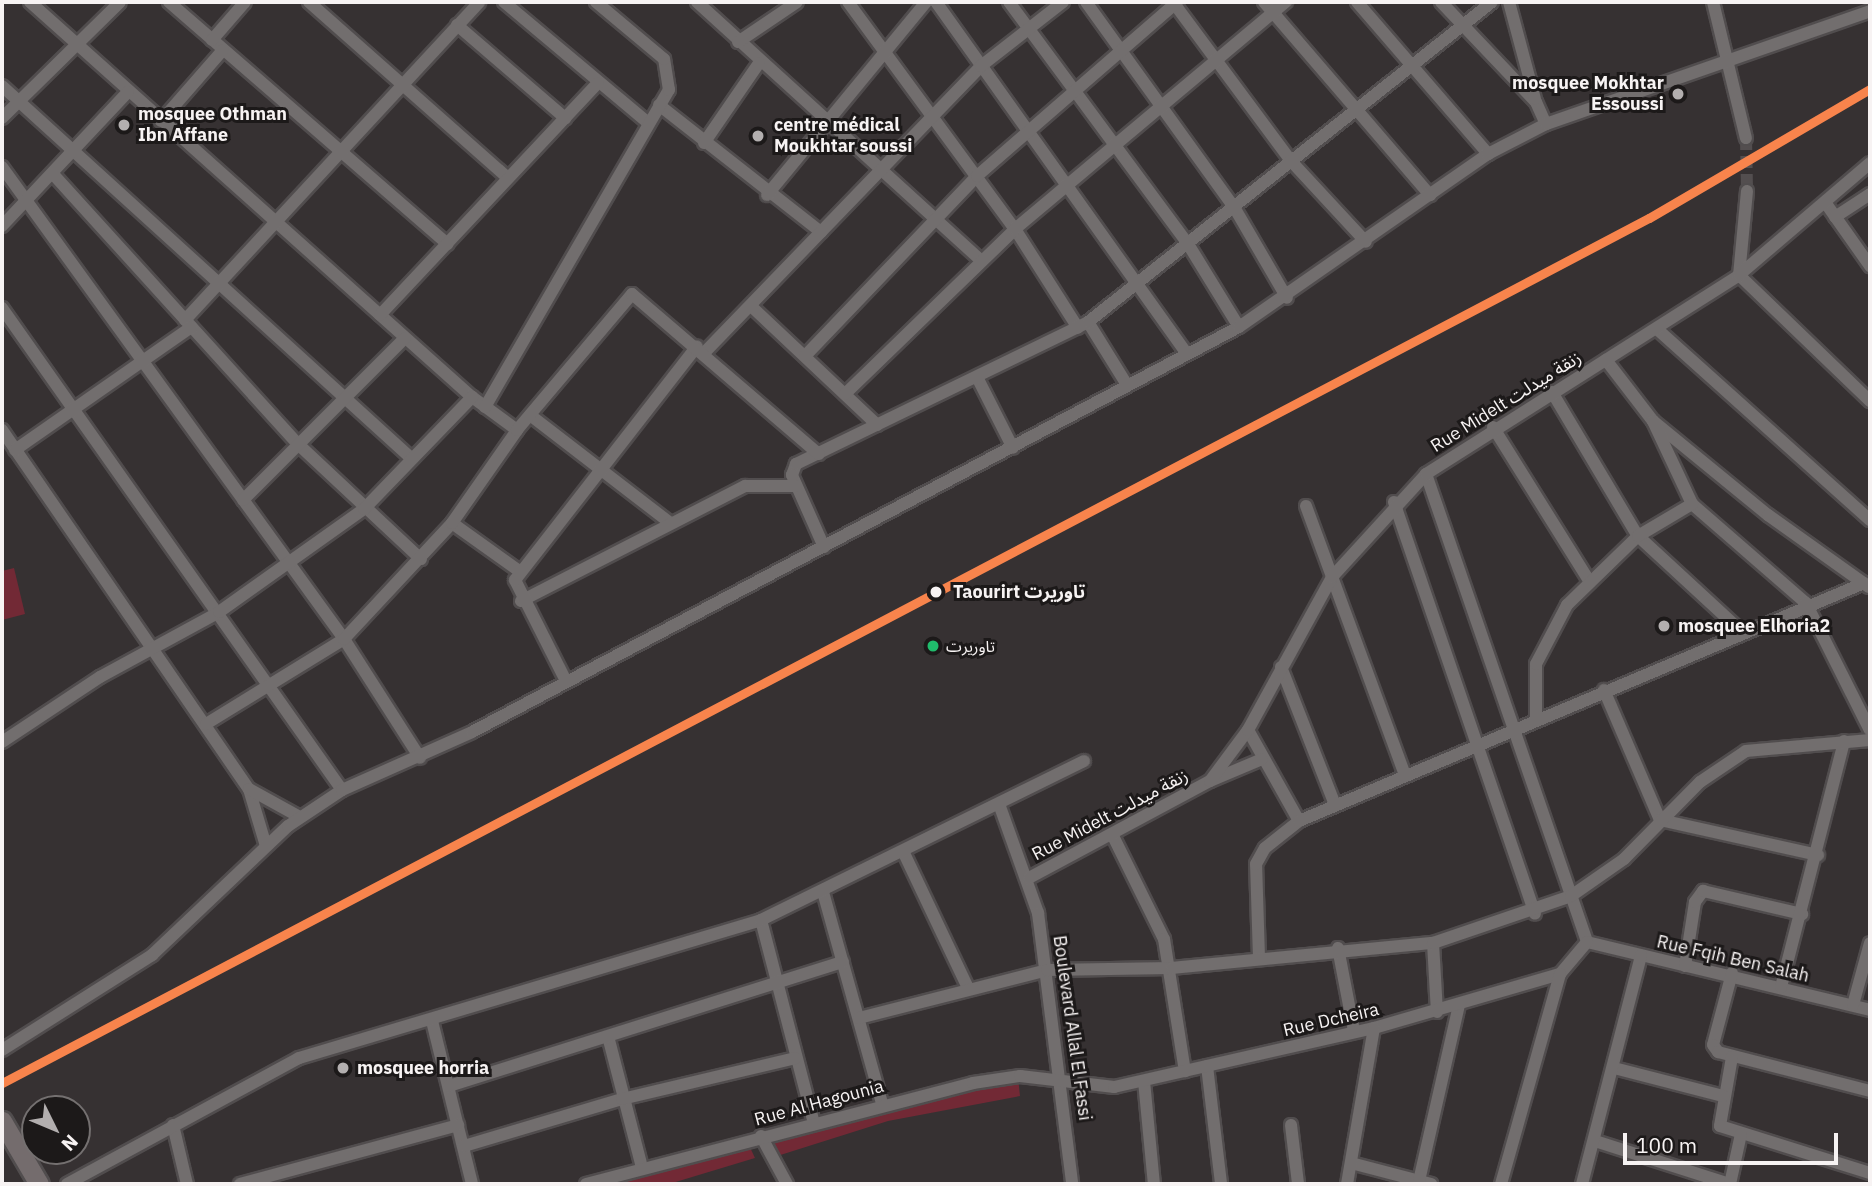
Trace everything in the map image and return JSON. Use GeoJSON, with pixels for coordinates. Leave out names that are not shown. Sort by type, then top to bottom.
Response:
{"type":"FeatureCollection","features":[{"type":"Feature","properties":{"kind":"main road"},"geometry":{"type":"LineString","coordinates":[[2,1121],[38,1184]]}},
{"type":"Feature","properties":{"kind":"street"},"geometry":{"type":"LineString","coordinates":[[31,2],[128,92],[405,338],[472,397],[517,430]]}},
{"type":"Feature","properties":{"kind":"street"},"geometry":{"type":"LineString","coordinates":[[2,118],[120,2]]}},
{"type":"Feature","properties":{"kind":"street"},"geometry":{"type":"LineString","coordinates":[[169,2],[447,244]]}},
{"type":"Feature","properties":{"kind":"street"},"geometry":{"type":"LineString","coordinates":[[212,40],[244,2]]}},
{"type":"Feature","properties":{"kind":"street"},"geometry":{"type":"LineString","coordinates":[[309,2],[506,176]]}},
{"type":"Feature","properties":{"kind":"street"},"geometry":{"type":"LineString","coordinates":[[15,450],[143,362],[188,323],[221,282],[479,2]]}},
{"type":"Feature","properties":{"kind":"street"},"geometry":{"type":"LineString","coordinates":[[504,2],[647,122]]}},
{"type":"Feature","properties":{"kind":"street"},"geometry":{"type":"LineString","coordinates":[[485,407],[671,80],[664,59],[596,2]]}},
{"type":"Feature","properties":{"kind":"street"},"geometry":{"type":"LineString","coordinates":[[697,2],[823,122],[982,261]]}},
{"type":"Feature","properties":{"kind":"street"},"geometry":{"type":"LineString","coordinates":[[738,42],[797,2]]}},
{"type":"Feature","properties":{"kind":"street"},"geometry":{"type":"LineString","coordinates":[[848,2],[1127,385]]}},
{"type":"Feature","properties":{"kind":"street"},"geometry":{"type":"LineString","coordinates":[[767,195],[883,49],[926,2]]}},
{"type":"Feature","properties":{"kind":"street"},"geometry":{"type":"LineString","coordinates":[[936,2],[1187,354]]}},
{"type":"Feature","properties":{"kind":"street"},"geometry":{"type":"LineString","coordinates":[[1009,2],[1188,244],[1239,327]]}},
{"type":"Feature","properties":{"kind":"street"},"geometry":{"type":"LineString","coordinates":[[566,681],[521,601],[514,584],[519,571],[600,468],[700,350],[752,306],[981,66],[1063,2]]}},
{"type":"Feature","properties":{"kind":"street"},"geometry":{"type":"LineString","coordinates":[[1086,2],[1163,104],[1234,207],[1287,298]]}},
{"type":"Feature","properties":{"kind":"street"},"geometry":{"type":"LineString","coordinates":[[1264,2],[1430,195]]}},
{"type":"Feature","properties":{"kind":"street"},"geometry":{"type":"LineString","coordinates":[[845,394],[1015,229],[1286,2]]}},
{"type":"Feature","properties":{"kind":"street"},"geometry":{"type":"LineString","coordinates":[[1357,2],[1488,154]]}},
{"type":"Feature","properties":{"kind":"street"},"geometry":{"type":"LineString","coordinates":[[1441,2],[1458,26],[1536,102]]}},
{"type":"Feature","properties":{"kind":"street"},"geometry":{"type":"LineString","coordinates":[[824,547],[796,486],[796,464],[978,379],[1083,325],[1138,286],[1408,64],[1492,2]]}},
{"type":"Feature","properties":{"kind":"street"},"geometry":{"type":"LineString","coordinates":[[1509,2],[1536,102],[1546,124]]}},
{"type":"Feature","properties":{"kind":"street"},"geometry":{"type":"LineString","coordinates":[[1713,2],[1730,59],[1746,138]]}},
{"type":"Feature","properties":{"kind":"street"},"geometry":{"type":"LineString","coordinates":[[805,356],[977,176],[1072,90],[1175,3],[1291,161],[1366,242]]}},
{"type":"Feature","properties":{"kind":"street"},"geometry":{"type":"LineString","coordinates":[[2,1050],[152,955],[266,846],[300,817],[342,790],[420,758],[1239,327],[1287,298],[1488,154],[1546,124],[1870,11]]}},
{"type":"Feature","properties":{"kind":"street"},"geometry":{"type":"LineString","coordinates":[[457,25],[565,118]]}},
{"type":"Feature","properties":{"kind":"street"},"geometry":{"type":"LineString","coordinates":[[161,121],[223,50]]}},
{"type":"Feature","properties":{"kind":"street"},"geometry":{"type":"LineString","coordinates":[[704,143],[759,63]]}},
{"type":"Feature","properties":{"kind":"street"},"geometry":{"type":"LineString","coordinates":[[380,315],[506,176],[598,83]]}},
{"type":"Feature","properties":{"kind":"street"},"geometry":{"type":"LineString","coordinates":[[2,86],[347,396],[412,459]]}},
{"type":"Feature","properties":{"kind":"street"},"geometry":{"type":"LineString","coordinates":[[2,226],[128,92]]}},
{"type":"Feature","properties":{"kind":"street"},"geometry":{"type":"LineString","coordinates":[[659,105],[767,195],[821,232]]}},
{"type":"Feature","properties":{"kind":"street","name":"Rue Midelt زنقة ميدلت"},"geometry":{"type":"LineString","coordinates":[[1029,878],[1113,836],[1210,781],[1248,730],[1332,578],[1394,502],[1426,474],[1493,427],[1657,329],[1739,275],[1827,205],[1870,163]]}},
{"type":"Feature","properties":{"kind":"street"},"geometry":{"type":"LineString","coordinates":[[2,167],[344,639],[420,758]]}},
{"type":"Feature","properties":{"kind":"street"},"geometry":{"type":"LineString","coordinates":[[53,174],[299,445],[364,509],[421,559]]}},
{"type":"Feature","properties":{"kind":"street"},"geometry":{"type":"LineString","coordinates":[[1747,191],[1739,275],[1870,401]]}},
{"type":"Feature","properties":{"kind":"street"},"geometry":{"type":"LineString","coordinates":[[1835,217],[1870,194]]}},
{"type":"Feature","properties":{"kind":"street"},"geometry":{"type":"LineString","coordinates":[[1827,205],[1870,266]]}},
{"type":"Feature","properties":{"kind":"street"},"geometry":{"type":"LineString","coordinates":[[206,724],[344,639],[452,523],[517,430],[632,294],[819,454]]}},
{"type":"Feature","properties":{"kind":"street"},"geometry":{"type":"LineString","coordinates":[[752,306],[877,425]]}},
{"type":"Feature","properties":{"kind":"street"},"geometry":{"type":"LineString","coordinates":[[2,308],[76,409],[342,790]]}},
{"type":"Feature","properties":{"kind":"street"},"geometry":{"type":"LineString","coordinates":[[1657,329],[1870,520]]}},
{"type":"Feature","properties":{"kind":"street"},"geometry":{"type":"LineString","coordinates":[[243,500],[405,338]]}},
{"type":"Feature","properties":{"kind":"street"},"geometry":{"type":"LineString","coordinates":[[1606,360],[1653,421],[1692,504],[1807,604],[1870,730]]}},
{"type":"Feature","properties":{"kind":"street"},"geometry":{"type":"LineString","coordinates":[[978,379],[1013,447]]}},
{"type":"Feature","properties":{"kind":"street"},"geometry":{"type":"LineString","coordinates":[[1552,392],[1638,537],[1740,630]]}},
{"type":"Feature","properties":{"kind":"street"},"geometry":{"type":"LineString","coordinates":[[2,742],[100,677],[155,650],[219,612],[364,509],[472,397]]}},
{"type":"Feature","properties":{"kind":"street"},"geometry":{"type":"LineString","coordinates":[[530,415],[669,522]]}},
{"type":"Feature","properties":{"kind":"street"},"geometry":{"type":"LineString","coordinates":[[1653,421],[1867,585]]}},
{"type":"Feature","properties":{"kind":"street"},"geometry":{"type":"LineString","coordinates":[[1493,427],[1590,582]]}},
{"type":"Feature","properties":{"kind":"street"},"geometry":{"type":"LineString","coordinates":[[2,430],[249,789],[266,846]]}},
{"type":"Feature","properties":{"kind":"street"},"geometry":{"type":"LineString","coordinates":[[1426,474],[1517,725],[1587,942],[1560,974],[1502,1184]]}},
{"type":"Feature","properties":{"kind":"street"},"geometry":{"type":"LineString","coordinates":[[521,601],[669,522],[745,486],[796,486]]}},
{"type":"Feature","properties":{"kind":"street"},"geometry":{"type":"LineString","coordinates":[[1394,502],[1535,913]]}},
{"type":"Feature","properties":{"kind":"street"},"geometry":{"type":"LineString","coordinates":[[1536,717],[1536,664],[1548,634],[1590,582],[1638,537],[1692,504]]}},
{"type":"Feature","properties":{"kind":"street"},"geometry":{"type":"LineString","coordinates":[[1852,504],[1870,506]]}},
{"type":"Feature","properties":{"kind":"street"},"geometry":{"type":"LineString","coordinates":[[1306,506],[1404,772]]}},
{"type":"Feature","properties":{"kind":"street"},"geometry":{"type":"LineString","coordinates":[[452,523],[519,571]]}},
{"type":"Feature","properties":{"kind":"street"},"geometry":{"type":"LineString","coordinates":[[1259,958],[1256,864],[1265,848],[1298,821],[1334,802],[1604,690],[1740,630],[1807,604],[1867,585]]}},
{"type":"Feature","properties":{"kind":"street"},"geometry":{"type":"LineString","coordinates":[[1281,667],[1334,802]]}},
{"type":"Feature","properties":{"kind":"street"},"geometry":{"type":"LineString","coordinates":[[1604,690],[1660,820]]}},
{"type":"Feature","properties":{"kind":"street"},"geometry":{"type":"LineString","coordinates":[[2,729],[19,731]]}},
{"type":"Feature","properties":{"kind":"street"},"geometry":{"type":"LineString","coordinates":[[1248,730],[1298,821]]}},
{"type":"Feature","properties":{"kind":"street"},"geometry":{"type":"LineString","coordinates":[[859,1018],[968,988],[1047,970],[1172,968],[1338,948],[1433,943],[1535,913],[1571,896],[1624,859],[1660,820],[1746,751],[1870,740]]}},
{"type":"Feature","properties":{"kind":"street"},"geometry":{"type":"LineString","coordinates":[[1781,987],[1818,855],[1844,741]]}},
{"type":"Feature","properties":{"kind":"street"},"geometry":{"type":"LineString","coordinates":[[1210,781],[1262,759]]}},
{"type":"Feature","properties":{"kind":"street"},"geometry":{"type":"LineString","coordinates":[[67,1184],[299,1058],[432,1021],[761,920],[823,892],[1084,761]]}},
{"type":"Feature","properties":{"kind":"street"},"geometry":{"type":"LineString","coordinates":[[249,789],[300,817]]}},
{"type":"Feature","properties":{"kind":"street","name":"Boulevard Allal El Fassi"},"geometry":{"type":"LineString","coordinates":[[999,804],[1029,878],[1047,970],[1064,1085],[1072,1184]]}},
{"type":"Feature","properties":{"kind":"street"},"geometry":{"type":"LineString","coordinates":[[1660,820],[1818,855]]}},
{"type":"Feature","properties":{"kind":"street"},"geometry":{"type":"LineString","coordinates":[[1113,836],[1164,939],[1172,968],[1185,1071]]}},
{"type":"Feature","properties":{"kind":"street"},"geometry":{"type":"LineString","coordinates":[[903,851],[968,988]]}},
{"type":"Feature","properties":{"kind":"street"},"geometry":{"type":"LineString","coordinates":[[1685,966],[1695,902],[1703,891],[1802,914]]}},
{"type":"Feature","properties":{"kind":"street"},"geometry":{"type":"LineString","coordinates":[[823,892],[882,1104]]}},
{"type":"Feature","properties":{"kind":"street"},"geometry":{"type":"LineString","coordinates":[[761,920],[775,984],[814,1124]]}},
{"type":"Feature","properties":{"kind":"street","name":"Rue Fqih Ben Salah"},"geometry":{"type":"LineString","coordinates":[[1587,942],[1685,966],[1732,973],[1870,1010]]}},
{"type":"Feature","properties":{"kind":"street"},"geometry":{"type":"LineString","coordinates":[[1433,943],[1437,1012]]}},
{"type":"Feature","properties":{"kind":"street"},"geometry":{"type":"LineString","coordinates":[[1853,1005],[1870,943]]}},
{"type":"Feature","properties":{"kind":"street"},"geometry":{"type":"LineString","coordinates":[[1338,948],[1354,1031]]}},
{"type":"Feature","properties":{"kind":"street"},"geometry":{"type":"LineString","coordinates":[[1582,1184],[1641,956]]}},
{"type":"Feature","properties":{"kind":"street"},"geometry":{"type":"LineString","coordinates":[[449,1086],[609,1040],[844,962]]}},
{"type":"Feature","properties":{"kind":"street"},"geometry":{"type":"LineString","coordinates":[[1732,973],[1713,1045],[1732,1057],[1870,1091]]}},
{"type":"Feature","properties":{"kind":"street","name":"Rue Dcheira"},"geometry":{"type":"LineString","coordinates":[[1064,1085],[1144,1081],[1437,1012],[1560,974]]}},
{"type":"Feature","properties":{"kind":"street"},"geometry":{"type":"LineString","coordinates":[[1350,1163],[1425,1183],[1459,1005]]}},
{"type":"Feature","properties":{"kind":"street"},"geometry":{"type":"LineString","coordinates":[[432,1021],[472,1184]]}},
{"type":"Feature","properties":{"kind":"street"},"geometry":{"type":"LineString","coordinates":[[1347,1184],[1374,1028]]}},
{"type":"Feature","properties":{"kind":"street"},"geometry":{"type":"LineString","coordinates":[[609,1040],[642,1168]]}},
{"type":"Feature","properties":{"kind":"street"},"geometry":{"type":"LineString","coordinates":[[1732,1057],[1718,1124],[1741,1134],[1870,1173]]}},
{"type":"Feature","properties":{"kind":"street"},"geometry":{"type":"LineString","coordinates":[[464,1146],[622,1098],[795,1058]]}},
{"type":"Feature","properties":{"kind":"street"},"geometry":{"type":"LineString","coordinates":[[1207,1066],[1221,1184]]}},
{"type":"Feature","properties":{"kind":"street"},"geometry":{"type":"LineString","coordinates":[[1614,1068],[1724,1096]]}},
{"type":"Feature","properties":{"kind":"street","name":"Rue Al Hagounia"},"geometry":{"type":"LineString","coordinates":[[586,1184],[882,1104],[1000,1078],[1064,1085]]}},
{"type":"Feature","properties":{"kind":"street"},"geometry":{"type":"LineString","coordinates":[[1144,1081],[1154,1184]]}},
{"type":"Feature","properties":{"kind":"street"},"geometry":{"type":"LineString","coordinates":[[173,1125],[187,1184]]}},
{"type":"Feature","properties":{"kind":"street"},"geometry":{"type":"LineString","coordinates":[[240,1184],[458,1125]]}},
{"type":"Feature","properties":{"kind":"street"},"geometry":{"type":"LineString","coordinates":[[1291,1125],[1298,1184]]}},
{"type":"Feature","properties":{"kind":"street"},"geometry":{"type":"LineString","coordinates":[[1595,1141],[1730,1184],[1741,1134]]}},
{"type":"Feature","properties":{"kind":"street"},"geometry":{"type":"LineString","coordinates":[[761,1136],[787,1184]]}},
{"type":"Feature","properties":{"kind":"shaded area"},"geometry":{"type":"Polygon","coordinates":[[[14,568],[25,614],[2,620],[2,571],[14,568]]]}},
{"type":"Feature","properties":{"kind":"shaded area"},"geometry":{"type":"Polygon","coordinates":[[[1018,1077],[1020,1096],[888,1121],[774,1157],[771,1143],[875,1110],[1018,1077]]]}},
{"type":"Feature","properties":{"kind":"shaded area"},"geometry":{"type":"Polygon","coordinates":[[[747,1141],[755,1158],[669,1184],[599,1184],[747,1141]]]}},
{"type":"Feature","properties":{"kind":"tunnel"},"geometry":{"type":"LineString","coordinates":[[1746,138],[1747,191]]}},
{"type":"Feature","properties":{"kind":"transit line"},"geometry":{"type":"LineString","coordinates":[[2,1083],[1649,218],[1870,89]]}},
{"type":"Feature","properties":{"kind":"place","name":"mosquee Mokhtar Essoussi"},"geometry":{"type":"Point","coordinates":[1678,94]}},
{"type":"Feature","properties":{"kind":"place","name":"mosquee Othman Ibn Affane"},"geometry":{"type":"Point","coordinates":[124,125]}},
{"type":"Feature","properties":{"kind":"place","name":"centre médical Moukhtar soussi"},"geometry":{"type":"Point","coordinates":[758,136]}},
{"type":"Feature","properties":{"kind":"place","name":"Taourirt تاوريرت"},"geometry":{"type":"Point","coordinates":[936,592]}},
{"type":"Feature","properties":{"kind":"place","name":"mosquee Elhoria2"},"geometry":{"type":"Point","coordinates":[1664,626]}},
{"type":"Feature","properties":{"kind":"place","name":"تاوريرت"},"geometry":{"type":"Point","coordinates":[933,646]}},
{"type":"Feature","properties":{"kind":"place","name":"mosquee horria"},"geometry":{"type":"Point","coordinates":[343,1068]}}]}
